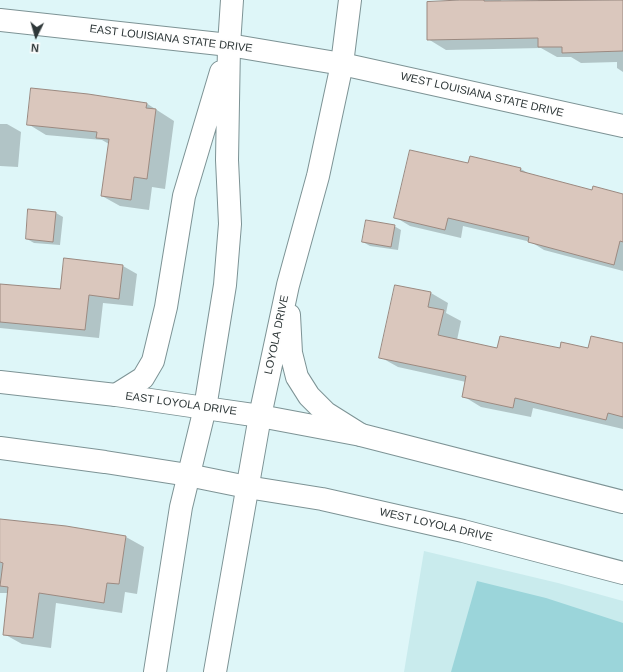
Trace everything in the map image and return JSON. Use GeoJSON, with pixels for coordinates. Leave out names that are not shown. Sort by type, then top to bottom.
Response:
{"type":"FeatureCollection","features":[{"type":"Feature","properties":{"kind":"main road"},"geometry":{"type":"LineString","coordinates":[[154,672],[181,506],[205,408],[225,285],[230,224],[227,160],[229,45],[232,0]]}},
{"type":"Feature","properties":{"kind":"main road","name":"LOYOLA DRIVE"},"geometry":{"type":"LineString","coordinates":[[215,672],[260,416],[288,285],[318,176],[342,64],[350,0]]}},
{"type":"Feature","properties":{"kind":"main road","name":"EAST LOUISIANA STATE DRIVE"},"geometry":{"type":"LineString","coordinates":[[0,20],[229,45],[342,64]]}},
{"type":"Feature","properties":{"kind":"main road"},"geometry":{"type":"LineString","coordinates":[[116,395],[143,378],[153,361],[166,307],[184,196],[229,45]]}},
{"type":"Feature","properties":{"kind":"main road","name":"WEST LOUISIANA STATE DRIVE"},"geometry":{"type":"LineString","coordinates":[[342,64],[623,126]]}},
{"type":"Feature","properties":{"kind":"main road"},"geometry":{"type":"LineString","coordinates":[[288,285],[291,353],[297,377],[309,396],[326,413],[361,435],[623,502]]}},
{"type":"Feature","properties":{"kind":"main road","name":"EAST LOYOLA DRIVE"},"geometry":{"type":"LineString","coordinates":[[0,382],[116,395],[260,416],[361,435]]}},
{"type":"Feature","properties":{"kind":"main road"},"geometry":{"type":"LineString","coordinates":[[0,448],[188,475],[247,488]]}},
{"type":"Feature","properties":{"kind":"main road","name":"WEST LOYOLA DRIVE"},"geometry":{"type":"LineString","coordinates":[[247,488],[322,499],[448,527],[623,573]]}},
{"type":"Feature","properties":{"kind":"shaded area"},"geometry":{"type":"Polygon","coordinates":[[[424,551],[558,583],[623,601],[623,672],[404,672],[424,551]]]}},
{"type":"Feature","properties":{"kind":"shaded area"},"geometry":{"type":"Polygon","coordinates":[[[477,581],[546,598],[623,623],[623,672],[451,672],[477,581]]]}},
{"type":"Feature","properties":{"kind":"building"},"geometry":{"type":"Polygon","coordinates":[[[460,0],[623,0],[623,51],[562,53],[562,47],[538,47],[538,38],[427,40],[427,2],[460,0]]]}},
{"type":"Feature","properties":{"kind":"building"},"geometry":{"type":"Polygon","coordinates":[[[31,88],[88,94],[147,103],[146,108],[156,109],[147,179],[134,177],[131,200],[101,196],[109,139],[96,138],[97,132],[27,125],[31,88]]]}},
{"type":"Feature","properties":{"kind":"building"},"geometry":{"type":"Polygon","coordinates":[[[410,150],[468,163],[470,156],[521,168],[520,171],[592,190],[593,186],[623,194],[623,242],[620,241],[614,265],[528,242],[529,237],[448,218],[445,230],[394,218],[410,150]]]}},
{"type":"Feature","properties":{"kind":"building"},"geometry":{"type":"Polygon","coordinates":[[[28,209],[56,212],[53,242],[26,239],[28,209]]]}},
{"type":"Feature","properties":{"kind":"building"},"geometry":{"type":"Polygon","coordinates":[[[366,220],[395,225],[391,247],[362,242],[366,220]]]}},
{"type":"Feature","properties":{"kind":"building"},"geometry":{"type":"Polygon","coordinates":[[[64,258],[123,265],[119,299],[89,295],[85,330],[0,322],[0,284],[60,289],[64,258]]]}},
{"type":"Feature","properties":{"kind":"building"},"geometry":{"type":"Polygon","coordinates":[[[395,285],[431,292],[428,307],[444,310],[438,335],[497,348],[500,336],[560,348],[561,342],[588,348],[591,336],[623,343],[623,417],[608,413],[606,420],[515,398],[513,408],[462,397],[466,376],[379,358],[395,285]]]}},
{"type":"Feature","properties":{"kind":"building"},"geometry":{"type":"Polygon","coordinates":[[[0,519],[66,526],[126,536],[119,584],[107,583],[104,603],[39,593],[33,638],[3,635],[8,587],[0,586],[3,563],[0,562],[0,519]]]}}]}
